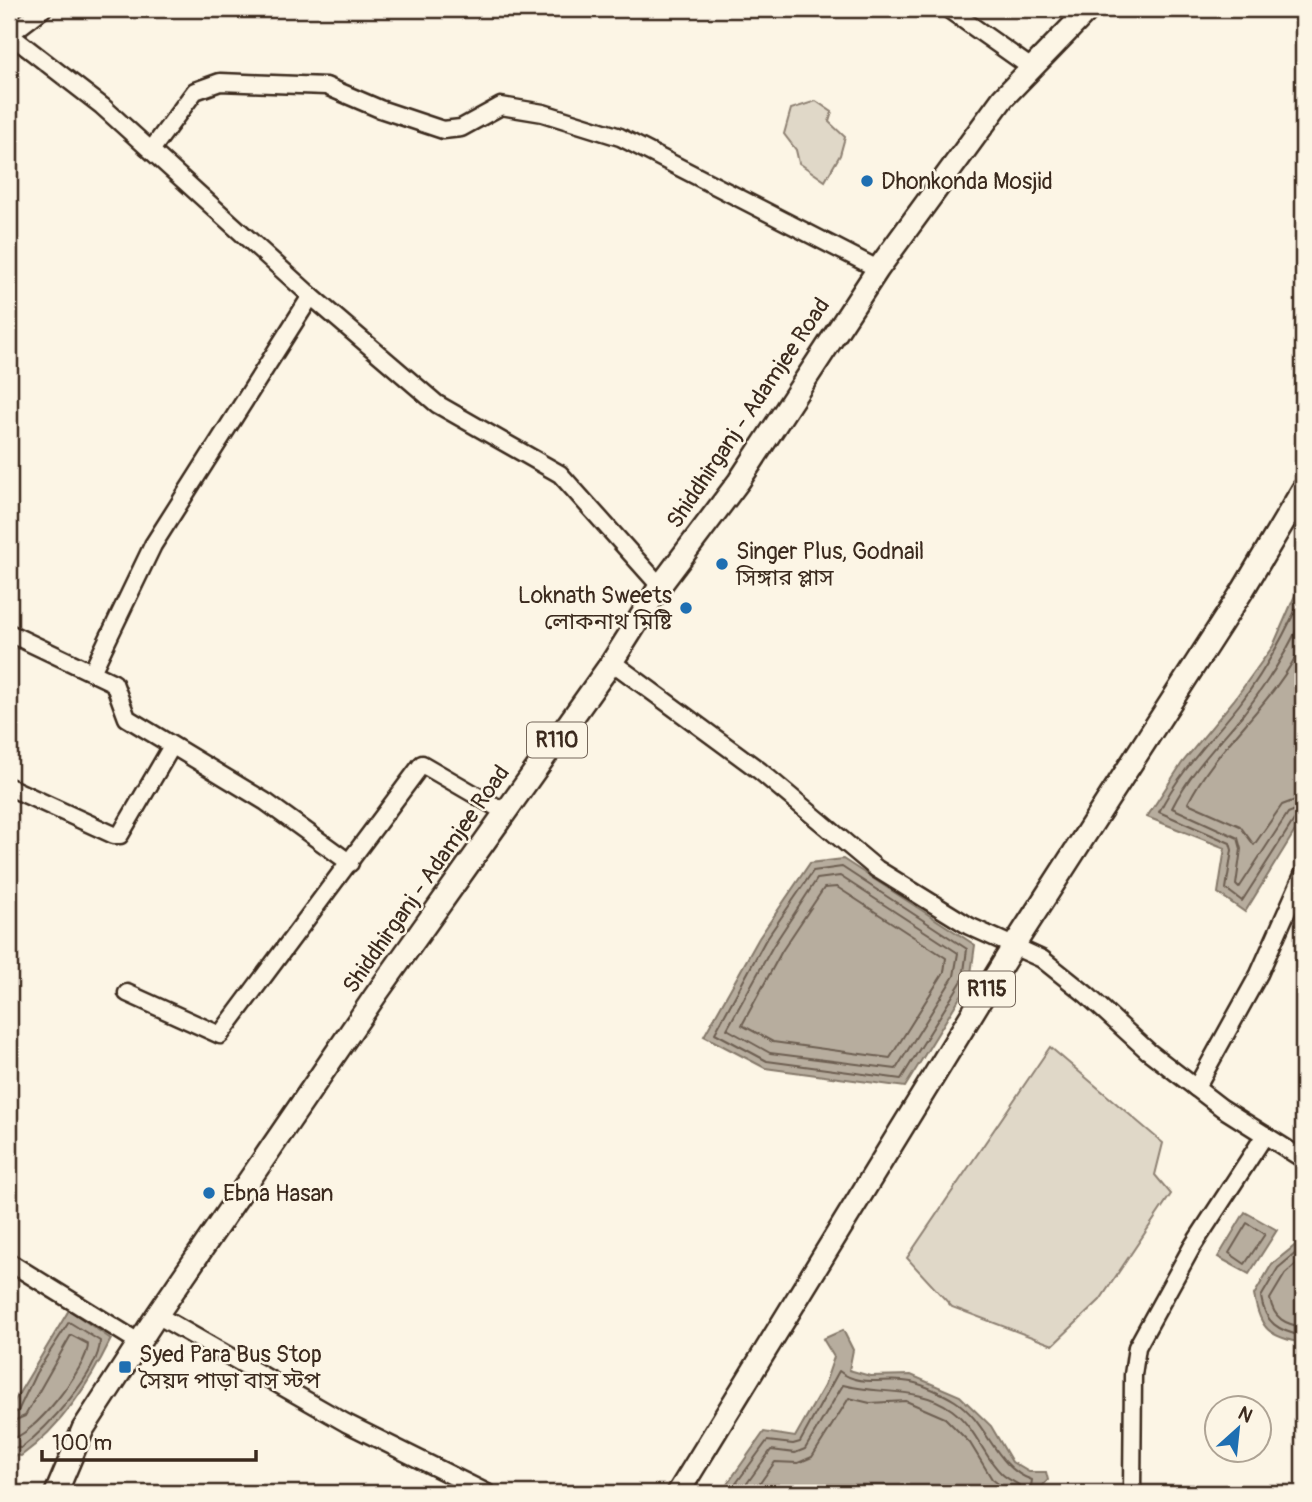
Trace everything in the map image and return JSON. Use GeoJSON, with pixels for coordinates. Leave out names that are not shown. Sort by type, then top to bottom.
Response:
{"type":"FeatureCollection","features":[{"type":"Feature","properties":{"kind":"main road","name":"Shiddhirganj - Adamjee Road"},"geometry":{"type":"LineString","coordinates":[[56,1493],[83,1429],[157,1315],[375,996],[612,662],[660,586],[738,481],[878,269],[975,133],[1030,67],[1089,9]]}},
{"type":"Feature","properties":{"kind":"main road","name":"R115"},"geometry":{"type":"LineString","coordinates":[[678,1493],[1013,947],[1236,601],[1303,489]]}},
{"type":"Feature","properties":{"kind":"street"},"geometry":{"type":"LineString","coordinates":[[44,9],[9,35],[152,149],[311,296],[437,404],[560,474],[660,586]]}},
{"type":"Feature","properties":{"kind":"street"},"geometry":{"type":"LineString","coordinates":[[948,9],[1030,67]]}},
{"type":"Feature","properties":{"kind":"street"},"geometry":{"type":"LineString","coordinates":[[152,149],[195,91],[220,82],[326,86],[380,109],[443,130],[461,128],[501,106],[512,107],[543,113],[620,137],[878,269]]}},
{"type":"Feature","properties":{"kind":"street"},"geometry":{"type":"LineString","coordinates":[[93,670],[153,545],[311,296]]}},
{"type":"Feature","properties":{"kind":"street"},"geometry":{"type":"LineString","coordinates":[[9,633],[93,670],[118,687],[127,718],[266,802],[350,863]]}},
{"type":"Feature","properties":{"kind":"street"},"geometry":{"type":"LineString","coordinates":[[612,662],[750,764],[877,869],[968,926],[1042,959],[1196,1088],[1303,1160]]}},
{"type":"Feature","properties":{"kind":"street"},"geometry":{"type":"LineString","coordinates":[[9,787],[114,835],[120,835],[172,746]]}},
{"type":"Feature","properties":{"kind":"street"},"geometry":{"type":"LineString","coordinates":[[127,993],[220,1035],[422,764],[505,812]]}},
{"type":"Feature","properties":{"kind":"street"},"geometry":{"type":"LineString","coordinates":[[1196,1088],[1259,974],[1303,875]]}},
{"type":"Feature","properties":{"kind":"street"},"geometry":{"type":"LineString","coordinates":[[1132,1493],[1133,1376],[1138,1348],[1192,1247],[1265,1135]]}},
{"type":"Feature","properties":{"kind":"street"},"geometry":{"type":"LineString","coordinates":[[9,1262],[140,1343]]}},
{"type":"Feature","properties":{"kind":"street"},"geometry":{"type":"LineString","coordinates":[[157,1315],[346,1423],[487,1493]]}},
{"type":"Feature","properties":{"kind":"shaded area"},"geometry":{"type":"Polygon","coordinates":[[[816,101],[832,112],[829,122],[845,137],[840,155],[825,181],[799,163],[796,150],[784,134],[791,109],[816,101]]]}},
{"type":"Feature","properties":{"kind":"shaded area"},"geometry":{"type":"Polygon","coordinates":[[[1050,1047],[1163,1143],[1155,1175],[1171,1194],[1100,1300],[1053,1345],[952,1307],[907,1258],[1050,1047]]]}},
{"type":"Feature","properties":{"kind":"water"},"geometry":{"type":"Polygon","coordinates":[[[1303,577],[1303,818],[1245,912],[1218,893],[1225,848],[1147,817],[1182,763],[1234,700],[1273,646],[1303,577]]]}},
{"type":"Feature","properties":{"kind":"water"},"geometry":{"type":"Polygon","coordinates":[[[843,859],[975,945],[970,981],[905,1087],[765,1068],[704,1036],[759,938],[810,863],[843,859]]]}},
{"type":"Feature","properties":{"kind":"water"},"geometry":{"type":"Polygon","coordinates":[[[1245,1212],[1277,1230],[1249,1274],[1218,1257],[1245,1212]]]}},
{"type":"Feature","properties":{"kind":"water"},"geometry":{"type":"Polygon","coordinates":[[[1303,1239],[1303,1343],[1282,1338],[1268,1330],[1259,1316],[1254,1295],[1272,1264],[1303,1239]]]}},
{"type":"Feature","properties":{"kind":"water"},"geometry":{"type":"Polygon","coordinates":[[[69,1310],[111,1339],[84,1388],[62,1418],[21,1456],[9,1454],[9,1415],[15,1400],[69,1310]]]}},
{"type":"Feature","properties":{"kind":"water"},"geometry":{"type":"Polygon","coordinates":[[[843,1330],[853,1350],[849,1370],[870,1376],[911,1375],[960,1396],[991,1426],[1012,1462],[1029,1472],[1046,1472],[1048,1480],[1036,1493],[721,1493],[764,1432],[795,1437],[824,1386],[834,1357],[823,1339],[843,1330]]]}},
{"type":"Feature","properties":{"kind":"place","name":"Dhonkonda Mosjid"},"geometry":{"type":"Point","coordinates":[867,181]}},
{"type":"Feature","properties":{"kind":"place","name":"Singer Plus, Godnail সিঙ্গার প্লাস"},"geometry":{"type":"Point","coordinates":[722,564]}},
{"type":"Feature","properties":{"kind":"place","name":"Loknath Sweets লোকনাথ মিষ্টি"},"geometry":{"type":"Point","coordinates":[686,608]}},
{"type":"Feature","properties":{"kind":"place","name":"Ebna Hasan"},"geometry":{"type":"Point","coordinates":[209,1193]}},
{"type":"Feature","properties":{"kind":"place","name":"Syed Para Bus Stop সৈয়দ পাড়া বাস স্টপ"},"geometry":{"type":"Point","coordinates":[125,1367]}}]}
